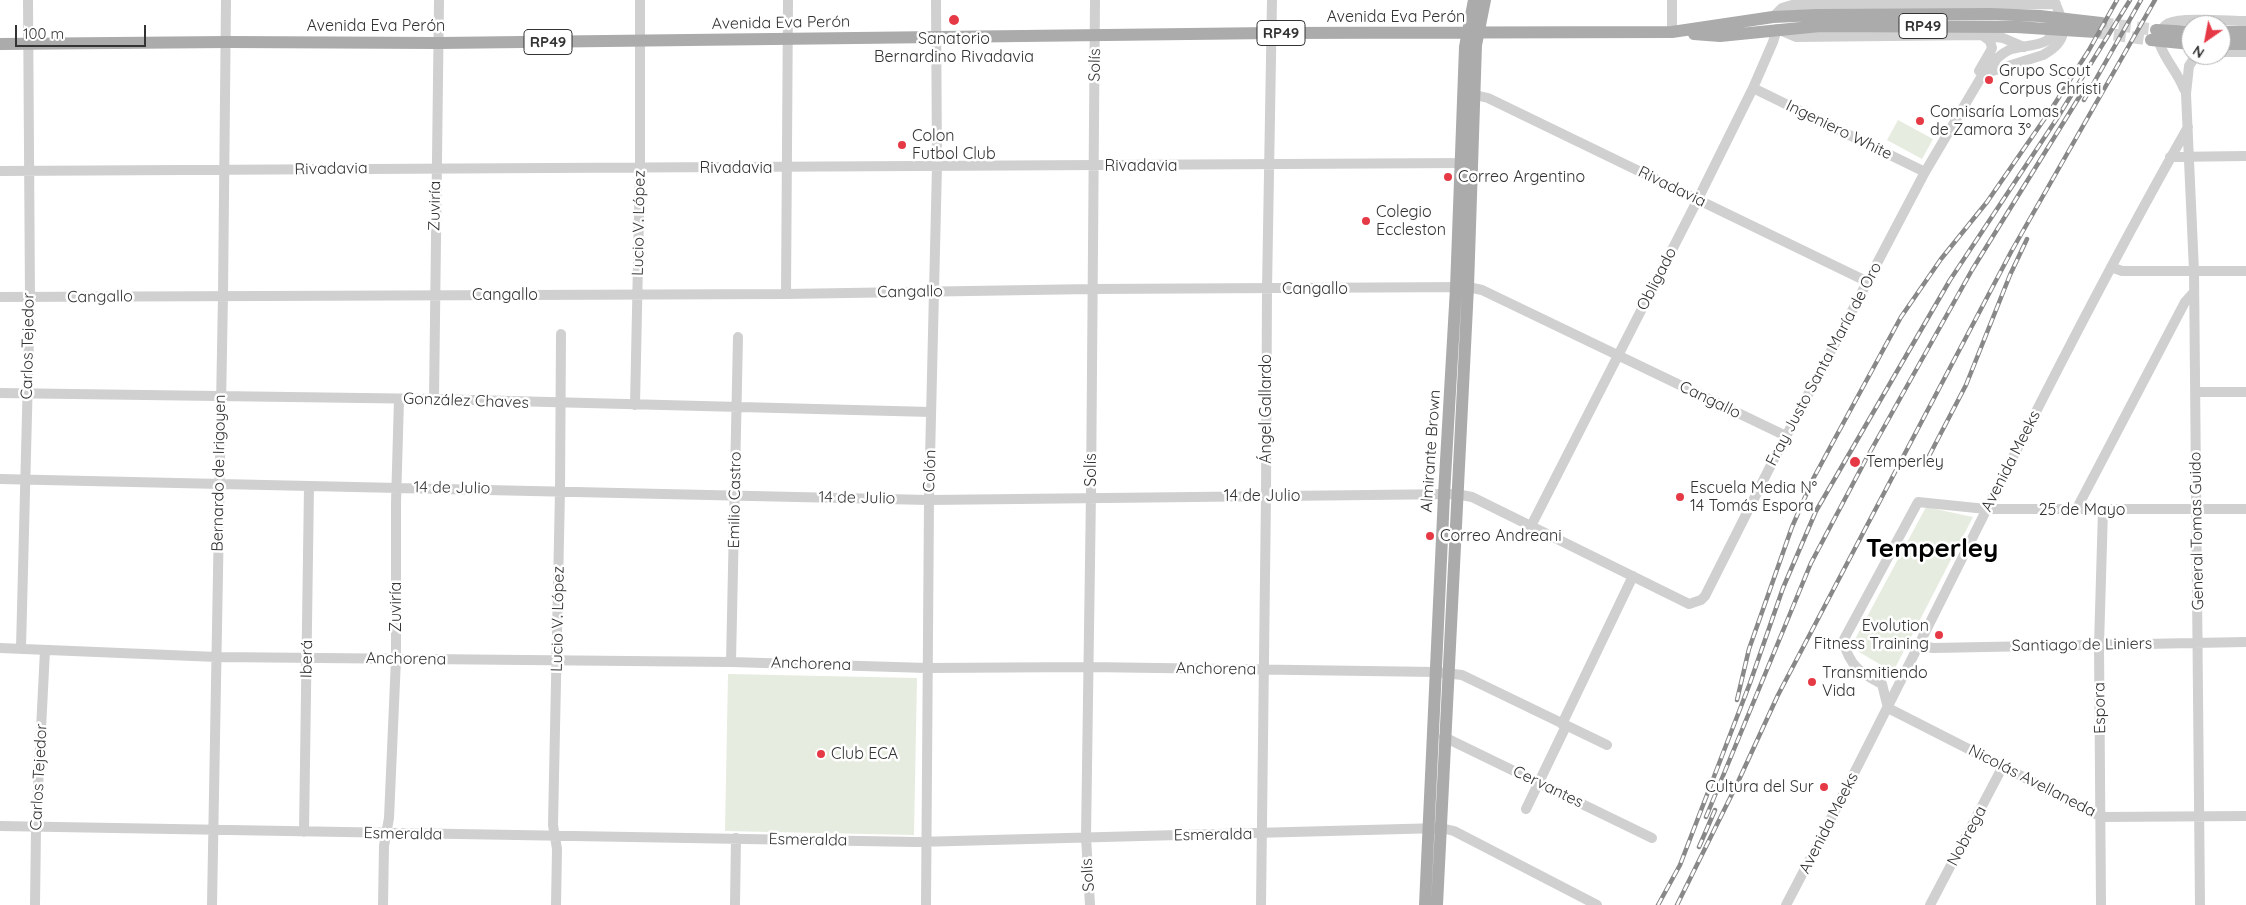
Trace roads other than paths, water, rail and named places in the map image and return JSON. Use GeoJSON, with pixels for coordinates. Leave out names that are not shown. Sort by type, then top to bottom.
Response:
{"type":"FeatureCollection","features":[{"type":"Feature","properties":{"kind":"main road","name":"Almirante Brown"},"geometry":{"type":"LineString","coordinates":[[1437,905],[1436,829],[1442,673],[1462,287],[1474,0]]}},
{"type":"Feature","properties":{"kind":"main road","name":"Almirante Brown"},"geometry":{"type":"LineString","coordinates":[[1466,163],[1475,94],[1472,33],[1485,0]]}},
{"type":"Feature","properties":{"kind":"main road","name":"RP49"},"geometry":{"type":"LineString","coordinates":[[1677,32],[1720,36],[1775,23],[1820,26],[2098,28]]}},
{"type":"Feature","properties":{"kind":"main road","name":"Avenida Eva Perón"},"geometry":{"type":"LineString","coordinates":[[0,44],[439,43],[1096,35],[1677,32]]}},
{"type":"Feature","properties":{"kind":"main road"},"geometry":{"type":"LineString","coordinates":[[2231,32],[2246,32]]}},
{"type":"Feature","properties":{"kind":"main road"},"geometry":{"type":"LineString","coordinates":[[2181,33],[2153,35],[2181,42]]}},
{"type":"Feature","properties":{"kind":"main road"},"geometry":{"type":"LineString","coordinates":[[2231,44],[2246,44]]}},
{"type":"Feature","properties":{"kind":"main road","name":"Almirante Brown"},"geometry":{"type":"LineString","coordinates":[[1426,905],[1436,829],[1444,737],[1442,673]]}},
{"type":"Feature","properties":{"kind":"street","name":"Carlos Tejedor"},"geometry":{"type":"LineString","coordinates":[[21,648],[26,480],[26,394],[30,298],[28,0]]}},
{"type":"Feature","properties":{"kind":"street","name":"Bernardo de Irigoyen"},"geometry":{"type":"LineString","coordinates":[[212,905],[227,42],[226,0]]}},
{"type":"Feature","properties":{"kind":"street","name":"Zuviría"},"geometry":{"type":"LineString","coordinates":[[434,400],[439,0]]}},
{"type":"Feature","properties":{"kind":"street","name":"Lucio V. López"},"geometry":{"type":"LineString","coordinates":[[635,405],[640,168],[640,0]]}},
{"type":"Feature","properties":{"kind":"street"},"geometry":{"type":"LineString","coordinates":[[786,294],[788,0]]}},
{"type":"Feature","properties":{"kind":"street","name":"Colón"},"geometry":{"type":"LineString","coordinates":[[926,905],[929,500],[937,166],[936,0]]}},
{"type":"Feature","properties":{"kind":"street","name":"Solís"},"geometry":{"type":"LineString","coordinates":[[1090,905],[1086,837],[1095,0]]}},
{"type":"Feature","properties":{"kind":"street","name":"Ángel Gallardo"},"geometry":{"type":"LineString","coordinates":[[1261,905],[1266,495],[1266,289],[1272,0]]}},
{"type":"Feature","properties":{"kind":"street"},"geometry":{"type":"LineString","coordinates":[[1672,0],[1677,32]]}},
{"type":"Feature","properties":{"kind":"street"},"geometry":{"type":"LineString","coordinates":[[1980,74],[2043,55],[2051,50],[2064,23],[2051,5],[1865,2],[1792,5],[1782,8],[1775,23],[1796,37],[1982,35],[2003,38],[2024,47]]}},
{"type":"Feature","properties":{"kind":"street"},"geometry":{"type":"LineString","coordinates":[[2186,94],[2180,78],[2159,44],[2160,34],[2165,25],[2177,20],[2246,21]]}},
{"type":"Feature","properties":{"kind":"street","name":"Obligado"},"geometry":{"type":"LineString","coordinates":[[1531,526],[1753,88],[1774,42],[1775,23]]}},
{"type":"Feature","properties":{"kind":"street","name":"Fray Justo Santa María de Oro"},"geometry":{"type":"LineString","coordinates":[[1689,604],[1696,603],[1705,596],[1786,436],[1925,172],[1941,143],[1952,130],[1992,48],[1990,40],[1982,35]]}},
{"type":"Feature","properties":{"kind":"street"},"geometry":{"type":"LineString","coordinates":[[1980,74],[2010,50],[2039,45],[2056,38]]}},
{"type":"Feature","properties":{"kind":"street"},"geometry":{"type":"LineString","coordinates":[[2231,52],[2246,52]]}},
{"type":"Feature","properties":{"kind":"street"},"geometry":{"type":"LineString","coordinates":[[2167,58],[2181,60]]}},
{"type":"Feature","properties":{"kind":"street"},"geometry":{"type":"LineString","coordinates":[[2186,94],[2190,65]]}},
{"type":"Feature","properties":{"kind":"street","name":"Ingeniero White"},"geometry":{"type":"LineString","coordinates":[[1753,88],[1925,172]]}},
{"type":"Feature","properties":{"kind":"street","name":"Rivadavia"},"geometry":{"type":"LineString","coordinates":[[1475,94],[1488,98],[1868,282]]}},
{"type":"Feature","properties":{"kind":"street","name":"General Tomas Guido"},"geometry":{"type":"LineString","coordinates":[[2186,94],[2194,271],[2201,817],[2200,905]]}},
{"type":"Feature","properties":{"kind":"street","name":"Avenida Meeks"},"geometry":{"type":"LineString","coordinates":[[1786,905],[1888,708],[1986,509],[2111,267],[2188,127]]}},
{"type":"Feature","properties":{"kind":"street"},"geometry":{"type":"LineString","coordinates":[[2170,157],[2246,156]]}},
{"type":"Feature","properties":{"kind":"street","name":"Rivadavia"},"geometry":{"type":"LineString","coordinates":[[0,171],[1466,163]]}},
{"type":"Feature","properties":{"kind":"street"},"geometry":{"type":"LineString","coordinates":[[2111,267],[2122,271],[2246,271]]}},
{"type":"Feature","properties":{"kind":"street","name":"Cangallo"},"geometry":{"type":"LineString","coordinates":[[0,297],[786,294],[1462,287],[1482,290],[1786,436]]}},
{"type":"Feature","properties":{"kind":"street"},"geometry":{"type":"LineString","coordinates":[[2076,510],[2185,302],[2194,292]]}},
{"type":"Feature","properties":{"kind":"street","name":"Lucio V. López"},"geometry":{"type":"LineString","coordinates":[[556,905],[557,849],[553,825],[560,491],[561,334]]}},
{"type":"Feature","properties":{"kind":"street","name":"Emilio Castro"},"geometry":{"type":"LineString","coordinates":[[731,662],[738,337]]}},
{"type":"Feature","properties":{"kind":"street"},"geometry":{"type":"LineString","coordinates":[[2196,392],[2246,392]]}},
{"type":"Feature","properties":{"kind":"street","name":"González Chaves"},"geometry":{"type":"LineString","coordinates":[[0,393],[400,399],[931,412]]}},
{"type":"Feature","properties":{"kind":"street","name":"Zuviría"},"geometry":{"type":"LineString","coordinates":[[383,905],[384,846],[389,818],[396,659],[397,487],[400,399]]}},
{"type":"Feature","properties":{"kind":"street","name":"14 de Julio"},"geometry":{"type":"LineString","coordinates":[[0,479],[929,500],[1450,494],[1472,497],[1689,604]]}},
{"type":"Feature","properties":{"kind":"street","name":"Iberá"},"geometry":{"type":"LineString","coordinates":[[304,832],[309,486]]}},
{"type":"Feature","properties":{"kind":"street","name":"25 de Mayo"},"geometry":{"type":"LineString","coordinates":[[1888,708],[1882,684],[1863,674],[1848,659],[1843,641],[1918,502],[1986,509],[2246,509]]}},
{"type":"Feature","properties":{"kind":"street","name":"Espora"},"geometry":{"type":"LineString","coordinates":[[2102,510],[2099,645],[2102,905]]}},
{"type":"Feature","properties":{"kind":"street"},"geometry":{"type":"LineString","coordinates":[[1526,809],[1633,576]]}},
{"type":"Feature","properties":{"kind":"street","name":"Santiago de Liniers"},"geometry":{"type":"LineString","coordinates":[[1919,645],[1933,648],[2246,642]]}},
{"type":"Feature","properties":{"kind":"street","name":"Anchorena"},"geometry":{"type":"LineString","coordinates":[[0,648],[217,657],[731,662],[927,668],[1088,667],[1442,673],[1462,675],[1607,745]]}},
{"type":"Feature","properties":{"kind":"street","name":"Carlos Tejedor"},"geometry":{"type":"LineString","coordinates":[[35,905],[36,828],[45,650]]}},
{"type":"Feature","properties":{"kind":"street","name":"Nicolás Avellaneda"},"geometry":{"type":"LineString","coordinates":[[1888,708],[2102,817],[2246,816]]}},
{"type":"Feature","properties":{"kind":"street","name":"Cervantes"},"geometry":{"type":"LineString","coordinates":[[1444,737],[1652,838]]}},
{"type":"Feature","properties":{"kind":"street","name":"Nobrega"},"geometry":{"type":"LineString","coordinates":[[1930,905],[2003,766]]}},
{"type":"Feature","properties":{"kind":"street","name":"Esmeralda"},"geometry":{"type":"LineString","coordinates":[[0,826],[926,842],[1436,829],[1454,831],[1597,905]]}},
{"type":"Feature","properties":{"kind":"street"},"geometry":{"type":"LineString","coordinates":[[736,838],[736,905]]}},
{"type":"Feature","properties":{"kind":"tunnel"},"geometry":{"type":"LineString","coordinates":[[2101,23],[2156,30]]}},
{"type":"Feature","properties":{"kind":"tunnel"},"geometry":{"type":"LineString","coordinates":[[2096,32],[2151,40]]}},
{"type":"Feature","properties":{"kind":"railway"},"geometry":{"type":"LineString","coordinates":[[1737,700],[1749,649],[1792,527],[1813,479],[1833,442],[1901,317],[1941,259],[1987,202],[2052,108],[2089,50],[2117,0]]}},
{"type":"Feature","properties":{"kind":"railway"},"geometry":{"type":"LineString","coordinates":[[1658,905],[1680,865],[1750,683],[1783,588],[1816,511],[1950,280],[2056,120],[2130,0]]}},
{"type":"Feature","properties":{"kind":"railway"},"geometry":{"type":"LineString","coordinates":[[2084,100],[2141,0]]}},
{"type":"Feature","properties":{"kind":"railway"},"geometry":{"type":"LineString","coordinates":[[1677,905],[1737,784],[1778,695],[2011,252],[2155,0]]}},
{"type":"Feature","properties":{"kind":"railway"},"geometry":{"type":"LineString","coordinates":[[1706,817],[1811,563],[1865,461],[1972,270],[2083,91]]}},
{"type":"Feature","properties":{"kind":"railway"},"geometry":{"type":"LineString","coordinates":[[1929,456],[1966,385],[2010,275],[2027,239]]}},
{"type":"Feature","properties":{"kind":"railway"},"geometry":{"type":"LineString","coordinates":[[1699,847],[1715,810]]}},
{"type":"Feature","properties":{"kind":"place","name":"Sanatorio Bernardino Rivadavia"},"geometry":{"type":"Point","coordinates":[954,20]}},
{"type":"Feature","properties":{"kind":"place","name":"Grupo Scout Corpus Christi"},"geometry":{"type":"Point","coordinates":[1989,80]}},
{"type":"Feature","properties":{"kind":"place","name":"Comisaría Lomas de Zamora 3°"},"geometry":{"type":"Point","coordinates":[1920,121]}},
{"type":"Feature","properties":{"kind":"place","name":"Colon Futbol Club"},"geometry":{"type":"Point","coordinates":[902,145]}},
{"type":"Feature","properties":{"kind":"place","name":"Correo Argentino"},"geometry":{"type":"Point","coordinates":[1448,177]}},
{"type":"Feature","properties":{"kind":"place","name":"Colegio Eccleston"},"geometry":{"type":"Point","coordinates":[1366,221]}},
{"type":"Feature","properties":{"kind":"place","name":"Temperley"},"geometry":{"type":"Point","coordinates":[1855,462]}},
{"type":"Feature","properties":{"kind":"place","name":"Escuela Media N° 14 Tomás Espora"},"geometry":{"type":"Point","coordinates":[1680,497]}},
{"type":"Feature","properties":{"kind":"place","name":"Correo Andreani"},"geometry":{"type":"Point","coordinates":[1430,536]}},
{"type":"Feature","properties":{"kind":"place","name":"Evolution Fitness Training"},"geometry":{"type":"Point","coordinates":[1939,635]}},
{"type":"Feature","properties":{"kind":"place","name":"Transmitiendo Vida"},"geometry":{"type":"Point","coordinates":[1812,682]}},
{"type":"Feature","properties":{"kind":"place","name":"Club ECA"},"geometry":{"type":"Point","coordinates":[821,754]}},
{"type":"Feature","properties":{"kind":"place","name":"Cultura del Sur"},"geometry":{"type":"Point","coordinates":[1824,787]}},
{"type":"Feature","properties":{"kind":"district","name":"Temperley"},"geometry":{"type":"Point","coordinates":[1932,549]}}]}
